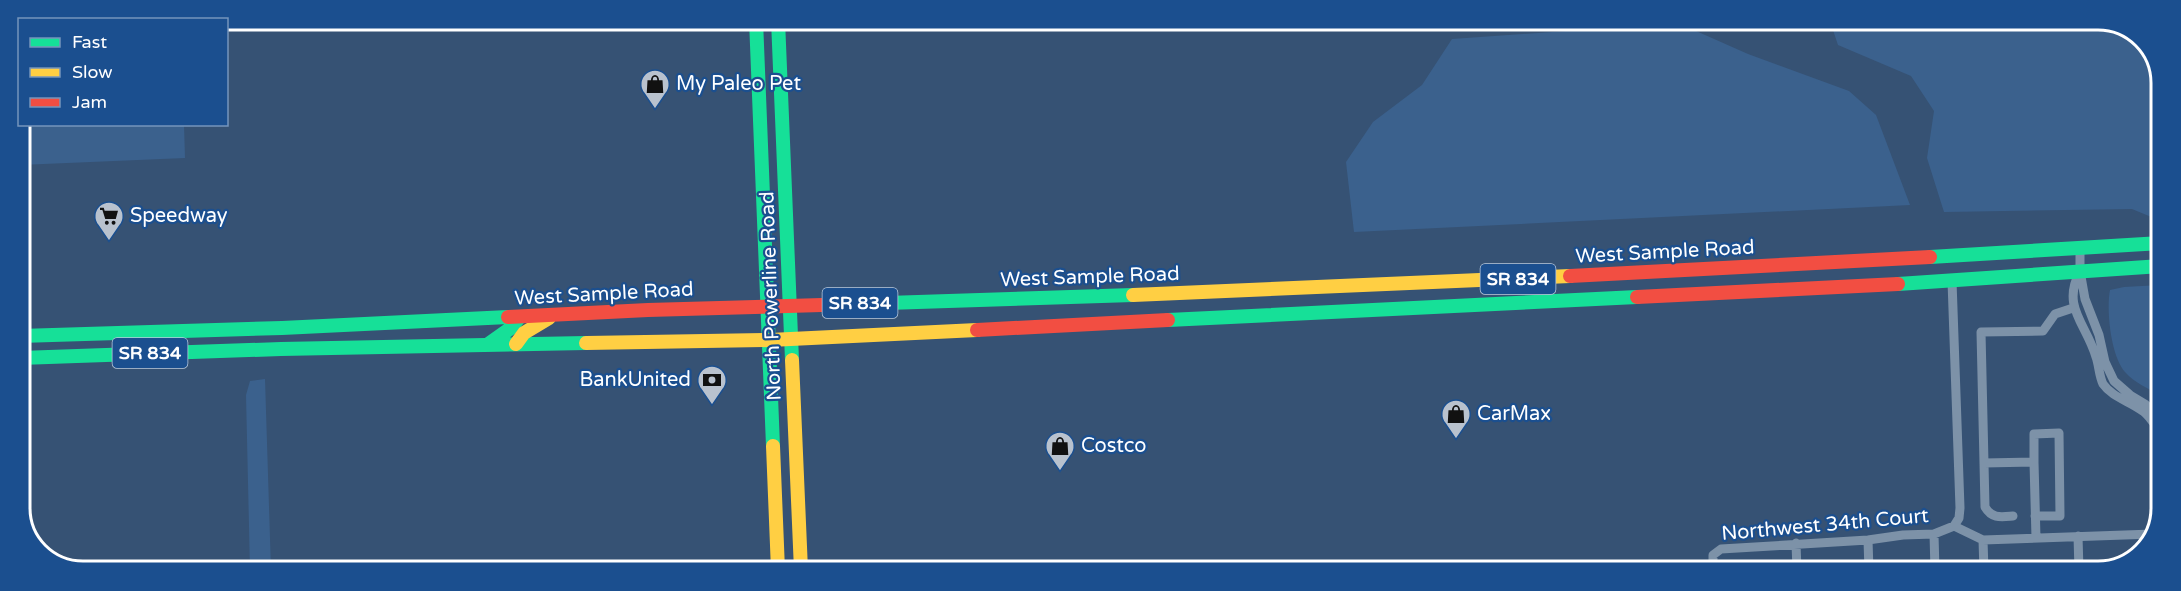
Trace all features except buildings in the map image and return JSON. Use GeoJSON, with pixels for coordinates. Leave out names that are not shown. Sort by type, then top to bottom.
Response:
{"type":"FeatureCollection","features":[{"type":"Feature","properties":{"kind":"main road","name":"North Powerline Road"},"geometry":{"type":"LineString","coordinates":[[756,30],[779,561]]}},
{"type":"Feature","properties":{"kind":"main road","name":"North Powerline Road"},"geometry":{"type":"LineString","coordinates":[[779,30],[801,561]]}},
{"type":"Feature","properties":{"kind":"main road"},"geometry":{"type":"LineString","coordinates":[[757,44],[767,61],[781,70]]}},
{"type":"Feature","properties":{"kind":"main road","name":"West Sample Road"},"geometry":{"type":"LineString","coordinates":[[30,336],[519,318],[648,310],[1331,288],[1666,272],[2151,243]]}},
{"type":"Feature","properties":{"kind":"main road","name":"SR 834"},"geometry":{"type":"LineString","coordinates":[[30,358],[281,349],[770,340],[1952,281],[2151,267]]}},
{"type":"Feature","properties":{"kind":"main road"},"geometry":{"type":"LineString","coordinates":[[516,344],[524,333],[551,316]]}},
{"type":"Feature","properties":{"kind":"main road"},"geometry":{"type":"LineString","coordinates":[[487,345],[511,328],[519,318]]}},
{"type":"Feature","properties":{"kind":"main road"},"geometry":{"type":"LineString","coordinates":[[30,341],[56,335]]}},
{"type":"Feature","properties":{"kind":"street"},"geometry":{"type":"LineString","coordinates":[[2080,247],[2080,271],[2085,300],[2099,335],[2105,362],[2114,381],[2151,410]]}},
{"type":"Feature","properties":{"kind":"street"},"geometry":{"type":"LineString","coordinates":[[2080,271],[2074,283],[2073,308],[2087,334],[2103,383],[2114,395],[2143,411],[2151,420]]}},
{"type":"Feature","properties":{"kind":"street"},"geometry":{"type":"LineString","coordinates":[[1952,281],[1960,508],[1959,518],[1954,526]]}},
{"type":"Feature","properties":{"kind":"street"},"geometry":{"type":"LineString","coordinates":[[2013,516],[1994,517],[1985,507],[1981,332],[2043,331],[2055,314],[2073,308]]}},
{"type":"Feature","properties":{"kind":"street"},"geometry":{"type":"LineString","coordinates":[[2035,516],[2060,516],[2059,434],[2034,434],[2035,516],[2036,538]]}},
{"type":"Feature","properties":{"kind":"street"},"geometry":{"type":"LineString","coordinates":[[1984,463],[2034,462]]}},
{"type":"Feature","properties":{"kind":"street","name":"Northwest 34th Court"},"geometry":{"type":"LineString","coordinates":[[1713,561],[1713,555],[1720,549],[1934,534],[1954,526],[1983,540],[2144,534]]}},
{"type":"Feature","properties":{"kind":"street"},"geometry":{"type":"LineString","coordinates":[[1934,534],[1935,561]]}},
{"type":"Feature","properties":{"kind":"street"},"geometry":{"type":"LineString","coordinates":[[2078,536],[2079,561]]}},
{"type":"Feature","properties":{"kind":"street"},"geometry":{"type":"LineString","coordinates":[[1868,540],[1869,561]]}},
{"type":"Feature","properties":{"kind":"street"},"geometry":{"type":"LineString","coordinates":[[1983,540],[1984,561]]}},
{"type":"Feature","properties":{"kind":"street"},"geometry":{"type":"LineString","coordinates":[[1796,543],[1797,561]]}},
{"type":"Feature","properties":{"kind":"water"},"geometry":{"type":"Polygon","coordinates":[[[1579,30],[1694,30],[1748,54],[1849,91],[1876,115],[1910,205],[1354,232],[1346,162],[1373,122],[1422,85],[1452,39],[1579,30]]]}},
{"type":"Feature","properties":{"kind":"water"},"geometry":{"type":"Polygon","coordinates":[[[1833,30],[2105,30],[2121,35],[2140,51],[2150,73],[2151,217],[2132,209],[1944,212],[1927,158],[1934,111],[1911,76],[1838,45],[1833,30]]]}},
{"type":"Feature","properties":{"kind":"water"},"geometry":{"type":"Polygon","coordinates":[[[30,126],[184,126],[185,158],[30,165],[30,126]]]}},
{"type":"Feature","properties":{"kind":"water"},"geometry":{"type":"Polygon","coordinates":[[[2151,286],[2151,390],[2125,372],[2113,345],[2109,309],[2110,290],[2151,286]]]}},
{"type":"Feature","properties":{"kind":"water"},"geometry":{"type":"Polygon","coordinates":[[[265,379],[271,561],[250,561],[246,395],[250,381],[265,379]]]}},
{"type":"Feature","properties":{"kind":"traffic: fast"},"geometry":{"type":"LineString","coordinates":[[756,30],[773,446]]}},
{"type":"Feature","properties":{"kind":"traffic: fast"},"geometry":{"type":"LineString","coordinates":[[778,30],[792,360]]}},
{"type":"Feature","properties":{"kind":"traffic: fast"},"geometry":{"type":"LineString","coordinates":[[1930,257],[2151,244]]}},
{"type":"Feature","properties":{"kind":"traffic: fast"},"geometry":{"type":"LineString","coordinates":[[1898,284],[2151,267]]}},
{"type":"Feature","properties":{"kind":"traffic: fast"},"geometry":{"type":"LineString","coordinates":[[856,304],[1133,295]]}},
{"type":"Feature","properties":{"kind":"traffic: fast"},"geometry":{"type":"LineString","coordinates":[[1168,320],[1637,297]]}},
{"type":"Feature","properties":{"kind":"traffic: fast"},"geometry":{"type":"LineString","coordinates":[[30,336],[282,328],[508,317]]}},
{"type":"Feature","properties":{"kind":"traffic: fast"},"geometry":{"type":"LineString","coordinates":[[487,345],[511,328],[519,318]]}},
{"type":"Feature","properties":{"kind":"traffic: fast"},"geometry":{"type":"LineString","coordinates":[[30,358],[281,349],[586,343]]}},
{"type":"Feature","properties":{"kind":"traffic: slow"},"geometry":{"type":"LineString","coordinates":[[1133,295],[1570,276]]}},
{"type":"Feature","properties":{"kind":"traffic: slow"},"geometry":{"type":"LineString","coordinates":[[516,344],[524,333],[549,318]]}},
{"type":"Feature","properties":{"kind":"traffic: slow"},"geometry":{"type":"LineString","coordinates":[[586,343],[770,340],[977,330]]}},
{"type":"Feature","properties":{"kind":"traffic: slow"},"geometry":{"type":"LineString","coordinates":[[792,360],[801,561]]}},
{"type":"Feature","properties":{"kind":"traffic: slow"},"geometry":{"type":"LineString","coordinates":[[773,446],[778,561]]}},
{"type":"Feature","properties":{"kind":"traffic: jam"},"geometry":{"type":"LineString","coordinates":[[1570,276],[1930,257]]}},
{"type":"Feature","properties":{"kind":"traffic: jam"},"geometry":{"type":"LineString","coordinates":[[1637,297],[1898,284]]}},
{"type":"Feature","properties":{"kind":"traffic: jam"},"geometry":{"type":"LineString","coordinates":[[508,317],[856,304]]}},
{"type":"Feature","properties":{"kind":"traffic: jam"},"geometry":{"type":"LineString","coordinates":[[977,330],[1168,320]]}},
{"type":"Feature","properties":{"kind":"place","name":"My Paleo Pet"},"geometry":{"type":"Point","coordinates":[655,110]}},
{"type":"Feature","properties":{"kind":"place","name":"Speedway"},"geometry":{"type":"Point","coordinates":[109,242]}},
{"type":"Feature","properties":{"kind":"place","name":"BankUnited"},"geometry":{"type":"Point","coordinates":[712,406]}},
{"type":"Feature","properties":{"kind":"place","name":"CarMax"},"geometry":{"type":"Point","coordinates":[1456,440]}},
{"type":"Feature","properties":{"kind":"place","name":"Costco"},"geometry":{"type":"Point","coordinates":[1060,472]}}]}
